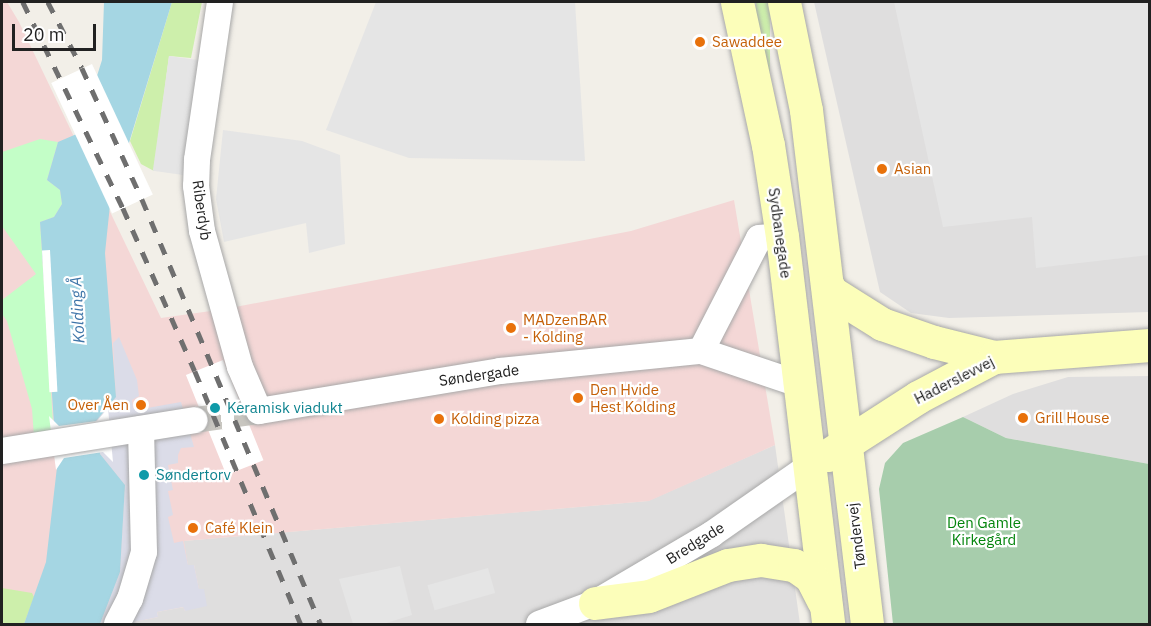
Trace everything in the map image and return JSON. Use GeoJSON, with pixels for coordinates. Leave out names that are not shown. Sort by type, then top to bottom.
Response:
{"type":"FeatureCollection","features":[{"type":"Feature","properties":{"kind":"main road","name":"Sydbanegade"},"geometry":{"type":"LineString","coordinates":[[737,2],[768,146],[782,236],[808,467]]}},
{"type":"Feature","properties":{"kind":"main road"},"geometry":{"type":"LineString","coordinates":[[784,2],[806,110],[844,447]]}},
{"type":"Feature","properties":{"kind":"main road"},"geometry":{"type":"LineString","coordinates":[[827,284],[831,291],[882,324],[934,342],[994,357]]}},
{"type":"Feature","properties":{"kind":"main road","name":"Haderslevvej"},"geometry":{"type":"LineString","coordinates":[[844,447],[918,397],[994,357],[1149,345]]}},
{"type":"Feature","properties":{"kind":"main road","name":"Bredgade"},"geometry":{"type":"LineString","coordinates":[[808,467],[844,447]]}},
{"type":"Feature","properties":{"kind":"main road","name":"Tøndervej"},"geometry":{"type":"LineString","coordinates":[[844,447],[867,624]]}},
{"type":"Feature","properties":{"kind":"main road"},"geometry":{"type":"LineString","coordinates":[[808,467],[826,614]]}},
{"type":"Feature","properties":{"kind":"main road"},"geometry":{"type":"LineString","coordinates":[[596,603],[649,596],[728,565],[761,560],[794,566],[811,577],[826,614]]}},
{"type":"Feature","properties":{"kind":"street","name":"Riberdyb"},"geometry":{"type":"LineString","coordinates":[[220,2],[197,160],[196,186],[202,231],[240,367],[259,411]]}},
{"type":"Feature","properties":{"kind":"street"},"geometry":{"type":"LineString","coordinates":[[701,351],[759,238],[782,236]]}},
{"type":"Feature","properties":{"kind":"street","name":"Søndergade"},"geometry":{"type":"LineString","coordinates":[[259,411],[500,371],[701,351],[799,384]]}},
{"type":"Feature","properties":{"kind":"street"},"geometry":{"type":"LineString","coordinates":[[2,451],[195,420]]}},
{"type":"Feature","properties":{"kind":"street"},"geometry":{"type":"LineString","coordinates":[[117,624],[130,599],[144,552],[141,429]]}},
{"type":"Feature","properties":{"kind":"street","name":"Bredgade"},"geometry":{"type":"LineString","coordinates":[[539,624],[596,603],[712,534],[808,467]]}},
{"type":"Feature","properties":{"kind":"shaded area"},"geometry":{"type":"Polygon","coordinates":[[[2,2],[7,2],[19,22],[161,318],[225,309],[631,231],[734,200],[775,445],[649,501],[184,541],[188,565],[194,565],[199,589],[204,589],[185,611],[183,607],[157,612],[158,617],[134,622],[134,624],[2,624],[2,2]]]}},
{"type":"Feature","properties":{"kind":"shaded area"},"geometry":{"type":"Polygon","coordinates":[[[376,2],[575,2],[585,161],[409,158],[326,130],[376,2]]]}},
{"type":"Feature","properties":{"kind":"shaded area"},"geometry":{"type":"Polygon","coordinates":[[[814,2],[1149,2],[1149,312],[949,318],[911,313],[880,292],[814,2]]]}},
{"type":"Feature","properties":{"kind":"shaded area"},"geometry":{"type":"Polygon","coordinates":[[[894,2],[1149,2],[1149,255],[1036,268],[1032,217],[943,227],[894,2]]]}},
{"type":"Feature","properties":{"kind":"shaded area"},"geometry":{"type":"Polygon","coordinates":[[[169,56],[203,61],[187,176],[153,171],[169,56]]]}},
{"type":"Feature","properties":{"kind":"shaded area"},"geometry":{"type":"Polygon","coordinates":[[[223,130],[302,141],[340,155],[345,244],[309,253],[306,223],[224,242],[216,199],[223,130]]]}},
{"type":"Feature","properties":{"kind":"shaded area","name":"Søndertorv"},"geometry":{"type":"Polygon","coordinates":[[[119,337],[137,380],[139,396],[132,400],[133,408],[136,410],[181,402],[194,447],[181,448],[178,463],[168,465],[173,490],[168,491],[173,515],[168,517],[174,543],[183,541],[188,565],[194,565],[199,589],[204,589],[207,606],[185,611],[183,607],[157,612],[158,617],[134,622],[134,624],[100,624],[120,572],[125,485],[100,454],[96,421],[116,397],[113,343],[119,337]]]}},
{"type":"Feature","properties":{"kind":"shaded area"},"geometry":{"type":"Polygon","coordinates":[[[1149,376],[1149,464],[1006,438],[963,417],[1013,394],[1068,377],[1149,376]]]}},
{"type":"Feature","properties":{"kind":"shaded area"},"geometry":{"type":"Polygon","coordinates":[[[775,445],[800,624],[134,624],[133,622],[158,617],[157,612],[184,607],[185,611],[199,590],[194,565],[188,566],[183,541],[648,501],[775,445]]]}},
{"type":"Feature","properties":{"kind":"shaded area"},"geometry":{"type":"Polygon","coordinates":[[[400,566],[412,615],[383,624],[353,624],[339,579],[400,566]]]}},
{"type":"Feature","properties":{"kind":"shaded area"},"geometry":{"type":"Polygon","coordinates":[[[488,568],[495,593],[435,610],[427,585],[488,568]]]}},
{"type":"Feature","properties":{"kind":"green space"},"geometry":{"type":"Polygon","coordinates":[[[172,2],[202,2],[191,58],[169,56],[154,171],[141,164],[130,141],[172,2]]]}},
{"type":"Feature","properties":{"kind":"green space"},"geometry":{"type":"Polygon","coordinates":[[[756,2],[770,2],[770,141],[756,141],[756,2]]]}},
{"type":"Feature","properties":{"kind":"green space"},"geometry":{"type":"Polygon","coordinates":[[[40,139],[58,142],[47,180],[60,190],[62,204],[54,217],[40,222],[54,438],[34,437],[32,409],[7,321],[2,314],[2,300],[36,274],[2,226],[2,152],[40,139]]]}},
{"type":"Feature","properties":{"kind":"green space","name":"Den Gamle Kirkegård"},"geometry":{"type":"Polygon","coordinates":[[[963,417],[1006,438],[1149,464],[1149,624],[893,624],[879,489],[885,463],[903,443],[963,417]]]}},
{"type":"Feature","properties":{"kind":"green space"},"geometry":{"type":"Polygon","coordinates":[[[2,588],[32,593],[34,597],[24,624],[2,624],[2,588]]]}},
{"type":"Feature","properties":{"kind":"water","name":"Kolding Å"},"geometry":{"type":"Polygon","coordinates":[[[104,2],[172,2],[110,205],[105,253],[116,397],[96,421],[100,454],[125,485],[120,572],[100,624],[24,624],[46,562],[57,467],[40,222],[54,217],[62,204],[60,190],[47,180],[58,142],[79,133],[102,60],[104,2]]]}},
{"type":"Feature","properties":{"kind":"pier"},"geometry":{"type":"Polygon","coordinates":[[[92,64],[153,195],[112,214],[51,83],[92,64]]]}},
{"type":"Feature","properties":{"kind":"pier"},"geometry":{"type":"Polygon","coordinates":[[[42,250],[50,250],[57,392],[49,392],[42,250]]]}},
{"type":"Feature","properties":{"kind":"pier"},"geometry":{"type":"Polygon","coordinates":[[[223,360],[263,460],[226,475],[186,375],[223,360]]]}},
{"type":"Feature","properties":{"kind":"pier"},"geometry":{"type":"Polygon","coordinates":[[[108,408],[113,462],[103,452],[64,458],[56,470],[49,416],[59,426],[97,421],[108,408]]]}},
{"type":"Feature","properties":{"kind":"tunnel"},"geometry":{"type":"LineString","coordinates":[[195,420],[259,411]]}},
{"type":"Feature","properties":{"kind":"railway"},"geometry":{"type":"LineString","coordinates":[[23,2],[123,208],[195,371],[301,624]]}},
{"type":"Feature","properties":{"kind":"railway"},"geometry":{"type":"LineString","coordinates":[[48,2],[82,68],[142,199],[321,624]]}},
{"type":"Feature","properties":{"kind":"place","name":"Sawaddee"},"geometry":{"type":"Point","coordinates":[700,42]}},
{"type":"Feature","properties":{"kind":"place","name":"Asian"},"geometry":{"type":"Point","coordinates":[882,169]}},
{"type":"Feature","properties":{"kind":"place","name":"MADzenBAR - Kolding"},"geometry":{"type":"Point","coordinates":[511,328]}},
{"type":"Feature","properties":{"kind":"place","name":"Den Hvide Hest Kolding"},"geometry":{"type":"Point","coordinates":[578,398]}},
{"type":"Feature","properties":{"kind":"place","name":"Over Åen"},"geometry":{"type":"Point","coordinates":[141,405]}},
{"type":"Feature","properties":{"kind":"place","name":"Keramisk viadukt"},"geometry":{"type":"Point","coordinates":[215,408]}},
{"type":"Feature","properties":{"kind":"place","name":"Grill House"},"geometry":{"type":"Point","coordinates":[1023,418]}},
{"type":"Feature","properties":{"kind":"place","name":"Kolding pizza"},"geometry":{"type":"Point","coordinates":[439,419]}},
{"type":"Feature","properties":{"kind":"place","name":"Søndertorv"},"geometry":{"type":"Point","coordinates":[144,475]}},
{"type":"Feature","properties":{"kind":"place","name":"Café Klein"},"geometry":{"type":"Point","coordinates":[193,528]}}]}
